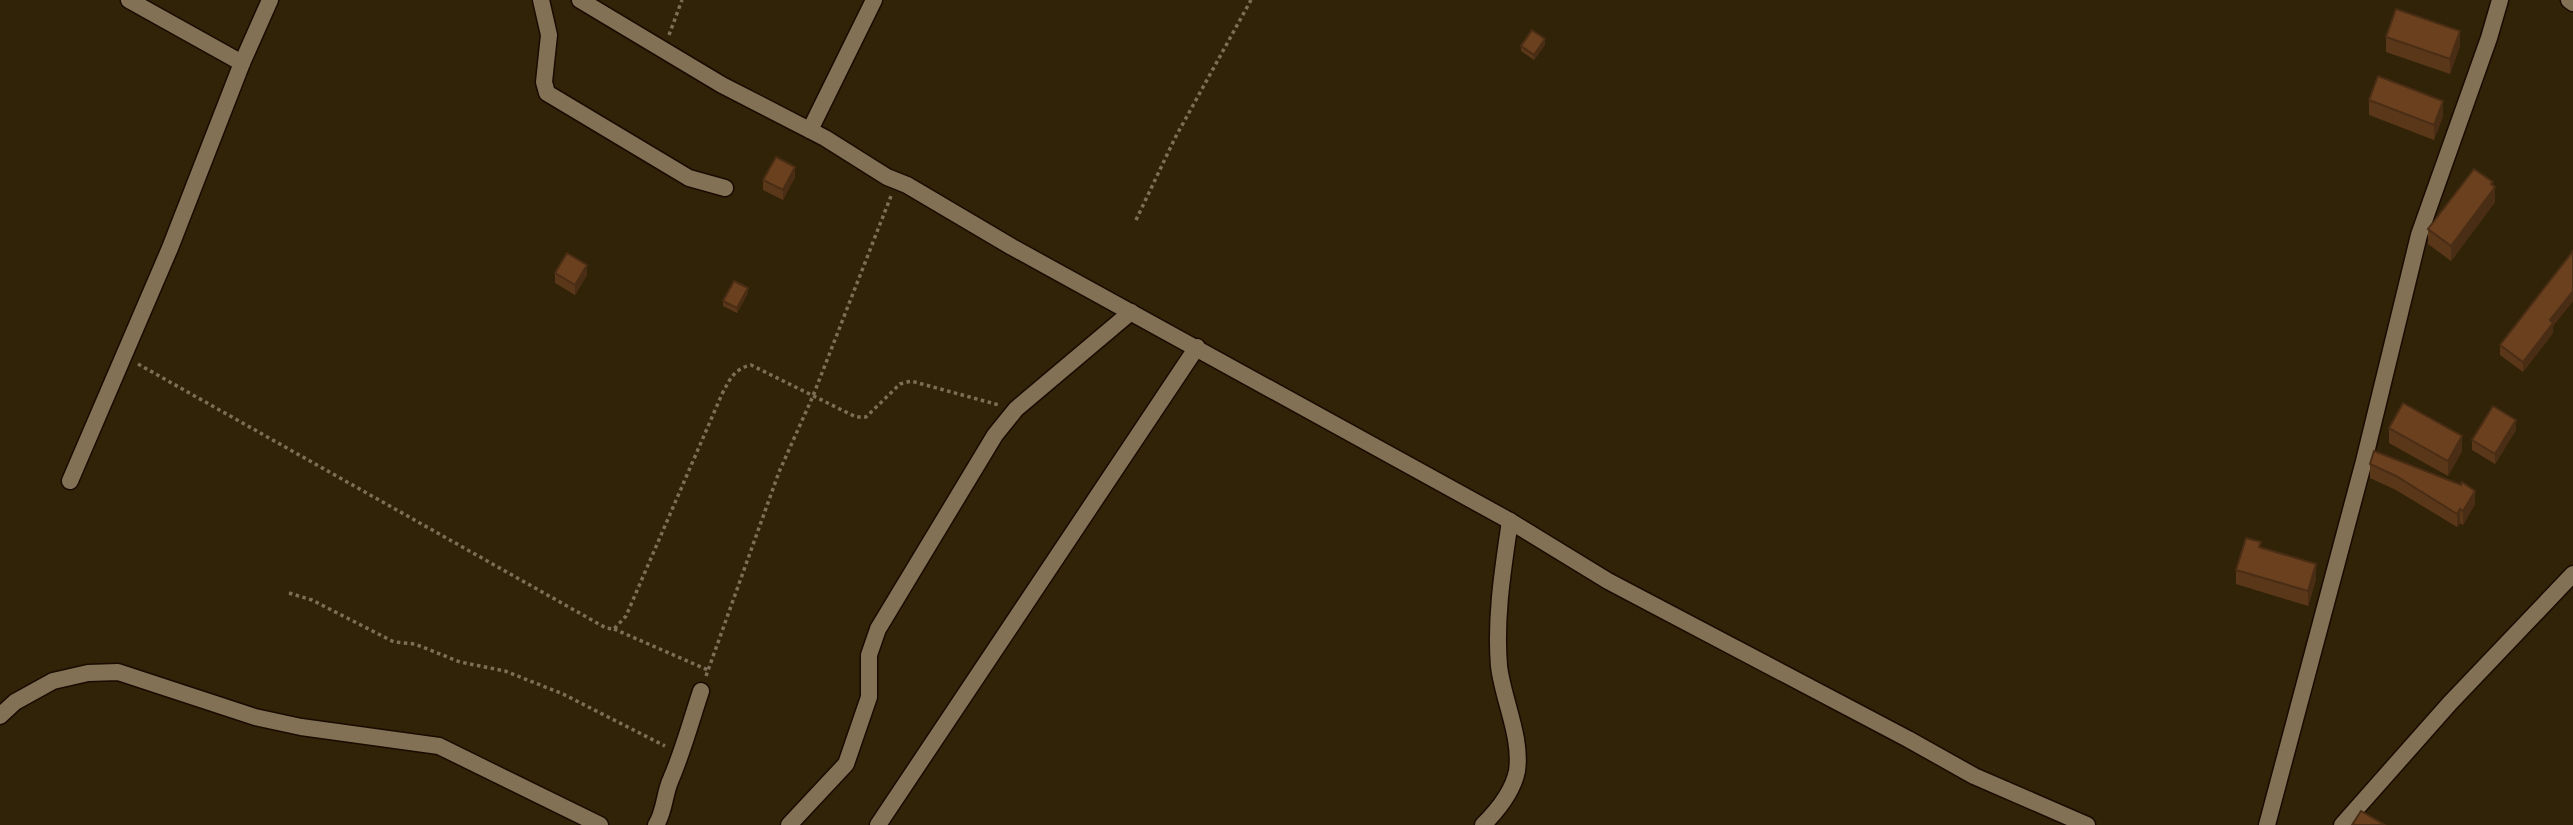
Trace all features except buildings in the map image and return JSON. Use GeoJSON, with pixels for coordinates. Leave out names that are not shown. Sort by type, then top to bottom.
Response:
{"type":"FeatureCollection","features":[{"type":"Feature","properties":{"kind":"street"},"geometry":{"type":"LineString","coordinates":[[129,0],[242,63]]}},
{"type":"Feature","properties":{"kind":"street"},"geometry":{"type":"LineString","coordinates":[[70,481],[124,357],[270,0]]}},
{"type":"Feature","properties":{"kind":"street"},"geometry":{"type":"LineString","coordinates":[[541,0],[549,35],[544,82],[547,93],[689,178],[724,188]]}},
{"type":"Feature","properties":{"kind":"street"},"geometry":{"type":"LineString","coordinates":[[580,0],[722,85],[810,130],[1131,312],[1510,521],[1608,581],[1908,738],[1973,776],[2087,825]]}},
{"type":"Feature","properties":{"kind":"street"},"geometry":{"type":"LineString","coordinates":[[810,130],[874,0]]}},
{"type":"Feature","properties":{"kind":"street"},"geometry":{"type":"LineString","coordinates":[[2267,825],[2364,461],[2418,235],[2489,38],[2500,0]]}},
{"type":"Feature","properties":{"kind":"street"},"geometry":{"type":"LineString","coordinates":[[789,825],[846,764],[869,697],[869,655],[878,629],[995,435],[1016,409],[1131,312]]}},
{"type":"Feature","properties":{"kind":"street"},"geometry":{"type":"LineString","coordinates":[[878,825],[1197,347]]}},
{"type":"Feature","properties":{"kind":"street"},"geometry":{"type":"LineString","coordinates":[[1483,825],[1494,814],[1511,788],[1516,774],[1518,752],[1499,666],[1500,585],[1510,521]]}},
{"type":"Feature","properties":{"kind":"street"},"geometry":{"type":"LineString","coordinates":[[2342,825],[2450,703],[2573,574]]}},
{"type":"Feature","properties":{"kind":"street"},"geometry":{"type":"LineString","coordinates":[[0,716],[15,702],[53,681],[88,674],[118,672],[256,717],[301,727],[439,746],[600,825]]}},
{"type":"Feature","properties":{"kind":"street"},"geometry":{"type":"LineString","coordinates":[[656,825],[701,691]]}},
{"type":"Feature","properties":{"kind":"path"},"geometry":{"type":"LineString","coordinates":[[663,50],[682,0]]}},
{"type":"Feature","properties":{"kind":"path"},"geometry":{"type":"LineString","coordinates":[[1136,220],[1175,138],[1251,0]]}},
{"type":"Feature","properties":{"kind":"path"},"geometry":{"type":"LineString","coordinates":[[701,691],[779,472],[813,396],[897,180]]}},
{"type":"Feature","properties":{"kind":"path"},"geometry":{"type":"LineString","coordinates":[[124,357],[606,628],[614,629],[708,670]]}},
{"type":"Feature","properties":{"kind":"path"},"geometry":{"type":"LineString","coordinates":[[614,629],[626,616],[732,374],[741,367],[751,365],[856,417],[866,417],[900,384],[911,382],[1016,409]]}},
{"type":"Feature","properties":{"kind":"path"},"geometry":{"type":"LineString","coordinates":[[289,593],[312,600],[394,642],[415,644],[460,662],[505,671],[563,695],[680,752]]}}]}
